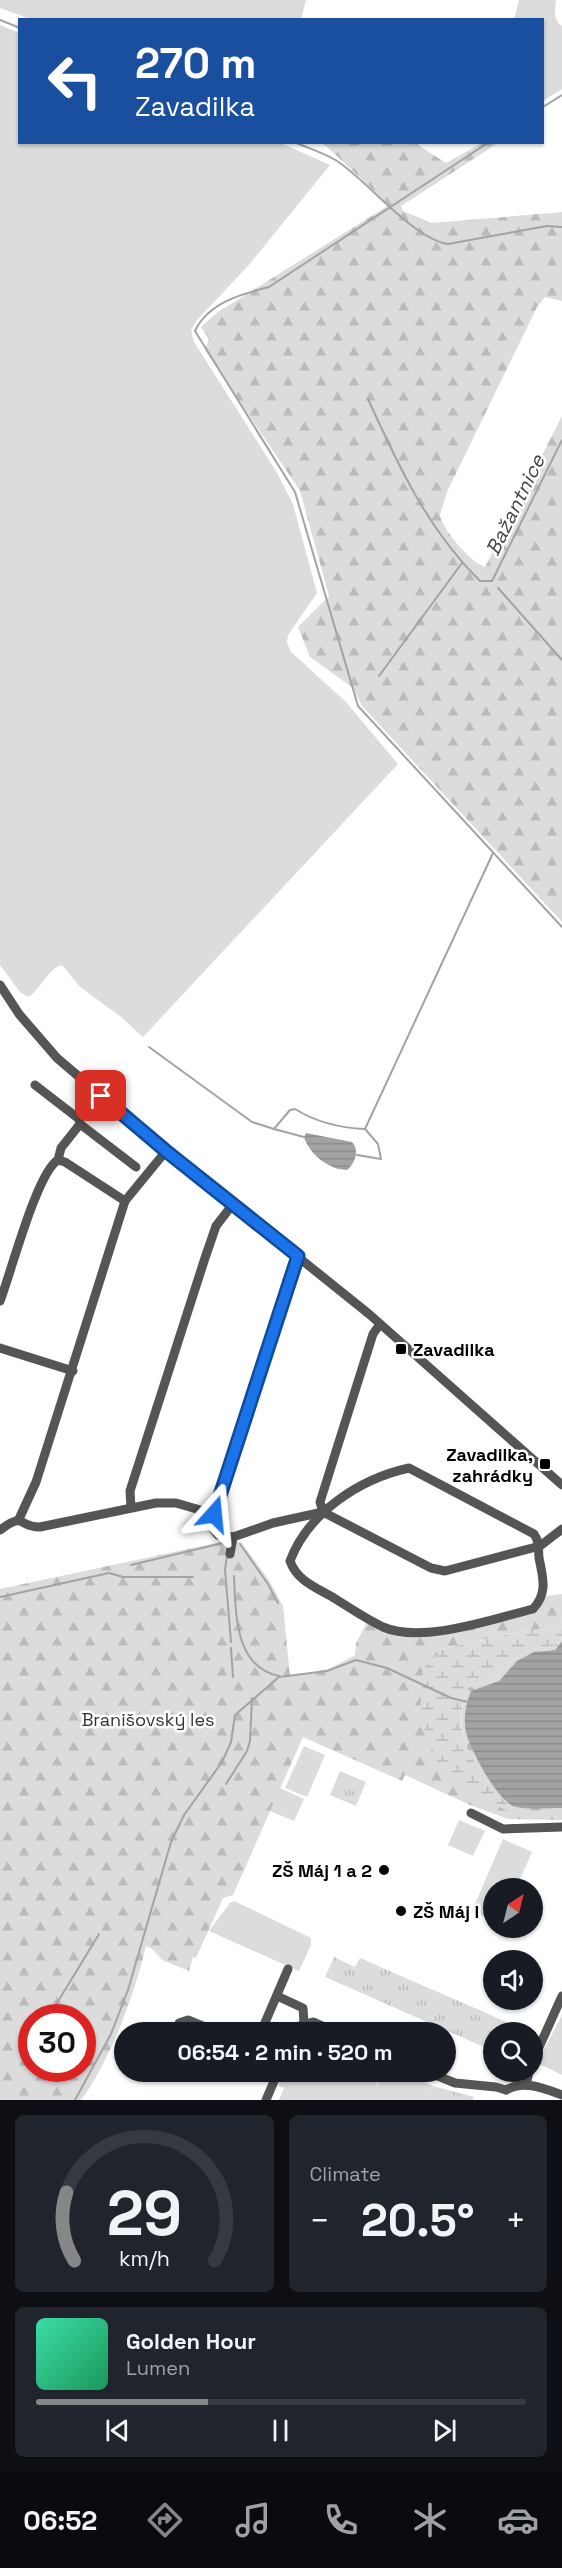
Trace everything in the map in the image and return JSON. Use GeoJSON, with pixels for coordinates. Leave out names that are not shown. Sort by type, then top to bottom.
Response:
{"type":"FeatureCollection","features":[{"type":"Feature","properties":{"kind":"street"},"geometry":{"type":"LineString","coordinates":[[0,985],[19,1014],[57,1058],[166,1151],[380,1324],[562,1485]]}},
{"type":"Feature","properties":{"kind":"street"},"geometry":{"type":"LineString","coordinates":[[35,1085],[79,1119],[80,1124],[136,1167]]}},
{"type":"Feature","properties":{"kind":"street"},"geometry":{"type":"LineString","coordinates":[[0,1301],[34,1199],[52,1164],[58,1160],[61,1148],[80,1124]]}},
{"type":"Feature","properties":{"kind":"street"},"geometry":{"type":"LineString","coordinates":[[20,1520],[36,1482],[73,1371],[125,1201],[166,1151]]}},
{"type":"Feature","properties":{"kind":"street"},"geometry":{"type":"LineString","coordinates":[[58,1160],[125,1201]]}},
{"type":"Feature","properties":{"kind":"street"},"geometry":{"type":"LineString","coordinates":[[131,1507],[130,1491],[205,1258],[216,1226],[233,1204]]}},
{"type":"Feature","properties":{"kind":"street"},"geometry":{"type":"LineString","coordinates":[[298,1256],[211,1522],[218,1535],[233,1537],[273,1523],[323,1512],[445,1571],[540,1546],[562,1529]]}},
{"type":"Feature","properties":{"kind":"street"},"geometry":{"type":"LineString","coordinates":[[323,1512],[320,1502],[373,1334],[380,1324]]}},
{"type":"Feature","properties":{"kind":"street"},"geometry":{"type":"LineString","coordinates":[[0,1348],[73,1371]]}},
{"type":"Feature","properties":{"kind":"street"},"geometry":{"type":"LineString","coordinates":[[409,1468],[534,1534],[540,1546],[539,1554],[545,1584],[540,1601],[533,1609],[449,1630],[410,1632],[384,1628],[294,1572],[290,1561],[307,1528],[323,1512],[379,1478],[409,1468]]}},
{"type":"Feature","properties":{"kind":"street"},"geometry":{"type":"LineString","coordinates":[[0,1530],[13,1520],[40,1527],[156,1503],[176,1503],[214,1514]]}},
{"type":"Feature","properties":{"kind":"street"},"geometry":{"type":"LineString","coordinates":[[230,1554],[233,1537]]}},
{"type":"Feature","properties":{"kind":"street"},"geometry":{"type":"LineString","coordinates":[[471,1814],[502,1829],[562,1827]]}},
{"type":"Feature","properties":{"kind":"street"},"geometry":{"type":"LineString","coordinates":[[265,2022],[288,1970]]}},
{"type":"Feature","properties":{"kind":"street"},"geometry":{"type":"LineString","coordinates":[[277,1996],[303,2008],[304,2022]]}},
{"type":"Feature","properties":{"kind":"street"},"geometry":{"type":"LineString","coordinates":[[543,2038],[562,1996]]}},
{"type":"Feature","properties":{"kind":"street"},"geometry":{"type":"LineString","coordinates":[[266,2100],[274,2082]]}},
{"type":"Feature","properties":{"kind":"street"},"geometry":{"type":"LineString","coordinates":[[453,2082],[496,2086],[506,2090],[526,2085],[562,2095]]}},
{"type":"Feature","properties":{"kind":"street"},"geometry":{"type":"LineString","coordinates":[[506,2090],[509,2100]]}},
{"type":"Feature","properties":{"kind":"green space"},"geometry":{"type":"Polygon","coordinates":[[[0,0],[306,0],[302,18],[27,18],[0,8],[0,0]]]}},
{"type":"Feature","properties":{"kind":"green space"},"geometry":{"type":"Polygon","coordinates":[[[519,0],[556,0],[556,18],[562,26],[562,89],[544,100],[544,18],[514,18],[519,0]]]}},
{"type":"Feature","properties":{"kind":"green space"},"geometry":{"type":"Polygon","coordinates":[[[0,25],[18,33],[18,144],[283,144],[330,165],[248,266],[197,320],[191,330],[194,342],[276,471],[293,504],[317,593],[288,635],[287,643],[291,652],[345,701],[398,764],[143,1037],[120,1016],[80,987],[62,965],[52,971],[37,990],[28,997],[20,992],[0,965],[0,25]]]}},
{"type":"Feature","properties":{"kind":"green space"},"geometry":{"type":"Polygon","coordinates":[[[324,144],[417,144],[446,163],[480,144],[496,144],[401,206],[403,211],[432,223],[562,212],[562,301],[545,297],[537,307],[447,492],[440,515],[446,529],[458,545],[472,559],[485,567],[562,416],[562,922],[362,706],[353,688],[310,657],[298,627],[329,596],[300,491],[205,350],[209,339],[201,327],[218,312],[389,205],[324,144]]]}},
{"type":"Feature","properties":{"kind":"green space","name":"Branišovský les"},"geometry":{"type":"Polygon","coordinates":[[[225,1541],[241,1542],[269,1580],[283,1606],[290,1676],[329,1669],[355,1655],[356,1643],[367,1622],[405,1637],[450,1633],[530,1612],[546,1596],[562,1594],[562,1623],[548,1629],[528,1630],[441,1649],[429,1748],[513,1810],[487,1783],[468,1750],[462,1726],[464,1701],[468,1688],[496,1677],[516,1657],[534,1649],[553,1646],[562,1638],[555,1650],[538,1652],[523,1658],[499,1681],[515,1807],[562,1808],[562,1820],[508,1819],[470,1805],[405,1775],[402,1781],[303,1737],[233,1895],[223,1898],[196,1958],[193,1957],[189,1971],[162,1960],[146,1946],[121,2022],[114,2022],[114,2041],[96,2077],[96,2004],[18,2004],[18,2082],[93,2082],[81,2100],[0,2100],[0,1589],[225,1541]]]}},
{"type":"Feature","properties":{"kind":"green space"},"geometry":{"type":"Polygon","coordinates":[[[562,1623],[562,1638],[553,1646],[534,1649],[516,1657],[496,1677],[468,1688],[462,1706],[461,1723],[470,1755],[490,1784],[514,1810],[506,1810],[484,1800],[459,1784],[437,1761],[429,1748],[420,1713],[423,1669],[442,1649],[528,1630],[548,1629],[562,1623]]]}},
{"type":"Feature","properties":{"kind":"green space"},"geometry":{"type":"Polygon","coordinates":[[[304,1746],[325,1755],[307,1797],[285,1788],[304,1746]]]}},
{"type":"Feature","properties":{"kind":"green space"},"geometry":{"type":"Polygon","coordinates":[[[340,1771],[366,1782],[356,1806],[330,1795],[340,1771]]]}},
{"type":"Feature","properties":{"kind":"green space"},"geometry":{"type":"Polygon","coordinates":[[[280,1788],[304,1799],[294,1821],[270,1811],[280,1788]]]}},
{"type":"Feature","properties":{"kind":"green space"},"geometry":{"type":"Polygon","coordinates":[[[459,1820],[485,1831],[473,1856],[448,1845],[459,1820]]]}},
{"type":"Feature","properties":{"kind":"green space"},"geometry":{"type":"Polygon","coordinates":[[[503,1839],[532,1852],[520,1878],[486,1878],[503,1839]]]}},
{"type":"Feature","properties":{"kind":"green space"},"geometry":{"type":"Polygon","coordinates":[[[483,1885],[483,1916],[472,1911],[483,1885]]]}},
{"type":"Feature","properties":{"kind":"green space"},"geometry":{"type":"Polygon","coordinates":[[[234,1901],[311,1938],[311,1945],[299,1971],[209,1931],[234,1901]]]}},
{"type":"Feature","properties":{"kind":"green space"},"geometry":{"type":"Polygon","coordinates":[[[334,1957],[355,1967],[360,1958],[507,2022],[483,2022],[483,2047],[456,2035],[456,2022],[427,2022],[325,1977],[334,1957]]]}},
{"type":"Feature","properties":{"kind":"green space"},"geometry":{"type":"Polygon","coordinates":[[[562,2015],[562,2075],[543,2066],[543,2051],[562,2015]]]}},
{"type":"Feature","properties":{"kind":"green space"},"geometry":{"type":"Polygon","coordinates":[[[280,2082],[378,2082],[374,2092],[378,2082],[424,2082],[433,2086],[427,2100],[279,2100],[284,2088],[278,2086],[280,2082]]]}},
{"type":"Feature","properties":{"kind":"green space"},"geometry":{"type":"Polygon","coordinates":[[[433,2086],[474,2097],[473,2100],[427,2100],[433,2086]]]}},
{"type":"Feature","properties":{"kind":"shaded area"},"geometry":{"type":"Polygon","coordinates":[[[306,1133],[352,1142],[356,1153],[352,1164],[347,1170],[333,1167],[321,1160],[310,1149],[304,1137],[306,1133]]]}},
{"type":"Feature","properties":{"kind":"shaded area"},"geometry":{"type":"Polygon","coordinates":[[[562,1641],[562,1808],[516,1807],[501,1796],[493,1786],[473,1750],[465,1727],[468,1701],[471,1691],[499,1681],[517,1661],[534,1652],[555,1650],[562,1641]]]}},
{"type":"Feature","properties":{"kind":"waterway"},"geometry":{"type":"LineString","coordinates":[[0,20],[18,27]]}},
{"type":"Feature","properties":{"kind":"waterway"},"geometry":{"type":"LineString","coordinates":[[544,106],[562,95]]}},
{"type":"Feature","properties":{"kind":"waterway"},"geometry":{"type":"LineString","coordinates":[[299,144],[337,161],[406,221],[434,240],[448,244],[547,226],[562,227]]}},
{"type":"Feature","properties":{"kind":"waterway"},"geometry":{"type":"LineString","coordinates":[[486,144],[269,287],[226,301],[208,313],[195,331],[295,492],[358,706],[562,927]]}},
{"type":"Feature","properties":{"kind":"waterway"},"geometry":{"type":"LineString","coordinates":[[368,399],[416,496],[445,540],[480,581],[492,581],[562,440]]}},
{"type":"Feature","properties":{"kind":"waterway"},"geometry":{"type":"LineString","coordinates":[[379,676],[462,563]]}},
{"type":"Feature","properties":{"kind":"waterway","name":"Bažantnice"},"geometry":{"type":"LineString","coordinates":[[498,588],[562,660]]}},
{"type":"Feature","properties":{"kind":"waterway"},"geometry":{"type":"LineString","coordinates":[[149,1047],[252,1122],[274,1129],[290,1110],[295,1109],[328,1124],[365,1129],[493,853]]}},
{"type":"Feature","properties":{"kind":"waterway"},"geometry":{"type":"LineString","coordinates":[[274,1129],[304,1137]]}},
{"type":"Feature","properties":{"kind":"waterway"},"geometry":{"type":"LineString","coordinates":[[357,1155],[381,1159],[378,1144],[365,1129]]}},
{"type":"Feature","properties":{"kind":"waterway"},"geometry":{"type":"LineString","coordinates":[[131,1565],[227,1542]]}},
{"type":"Feature","properties":{"kind":"waterway"},"geometry":{"type":"LineString","coordinates":[[240,1544],[268,1584],[278,1603]]}},
{"type":"Feature","properties":{"kind":"waterway"},"geometry":{"type":"LineString","coordinates":[[227,1555],[225,1570],[231,1642]]}},
{"type":"Feature","properties":{"kind":"waterway"},"geometry":{"type":"LineString","coordinates":[[0,1597],[109,1573],[123,1577],[193,1577]]}},
{"type":"Feature","properties":{"kind":"waterway"},"geometry":{"type":"LineString","coordinates":[[234,1576],[237,1621],[246,1650],[253,1662],[264,1671],[279,1676]]}},
{"type":"Feature","properties":{"kind":"waterway"},"geometry":{"type":"LineString","coordinates":[[231,1648],[233,1677]]}},
{"type":"Feature","properties":{"kind":"waterway"},"geometry":{"type":"LineString","coordinates":[[75,2100],[111,2034],[128,1990],[171,1842],[184,1815],[222,1762],[231,1742],[235,1715],[279,1677],[327,1671],[356,1660],[387,1668],[451,1698],[468,1702]]}},
{"type":"Feature","properties":{"kind":"waterway"},"geometry":{"type":"LineString","coordinates":[[226,1784],[247,1751],[250,1741],[252,1698]]}},
{"type":"Feature","properties":{"kind":"waterway"},"geometry":{"type":"LineString","coordinates":[[56,2004],[99,1934]]}},
{"type":"Feature","properties":{"kind":"place","name":"Zavadilka"},"geometry":{"type":"Point","coordinates":[401,1349]}},
{"type":"Feature","properties":{"kind":"place","name":"Zavadilka, zahrádky"},"geometry":{"type":"Point","coordinates":[545,1464]}},
{"type":"Feature","properties":{"kind":"place","name":"ZŠ Máj 1 a 2"},"geometry":{"type":"Point","coordinates":[384,1870]}},
{"type":"Feature","properties":{"kind":"place","name":"ZŠ Máj I"},"geometry":{"type":"Point","coordinates":[401,1911]}},
{"type":"Feature","properties":{"kind":"route"},"geometry":{"type":"LineString","coordinates":[[101,1096],[298,1256],[214,1514]]}}]}
